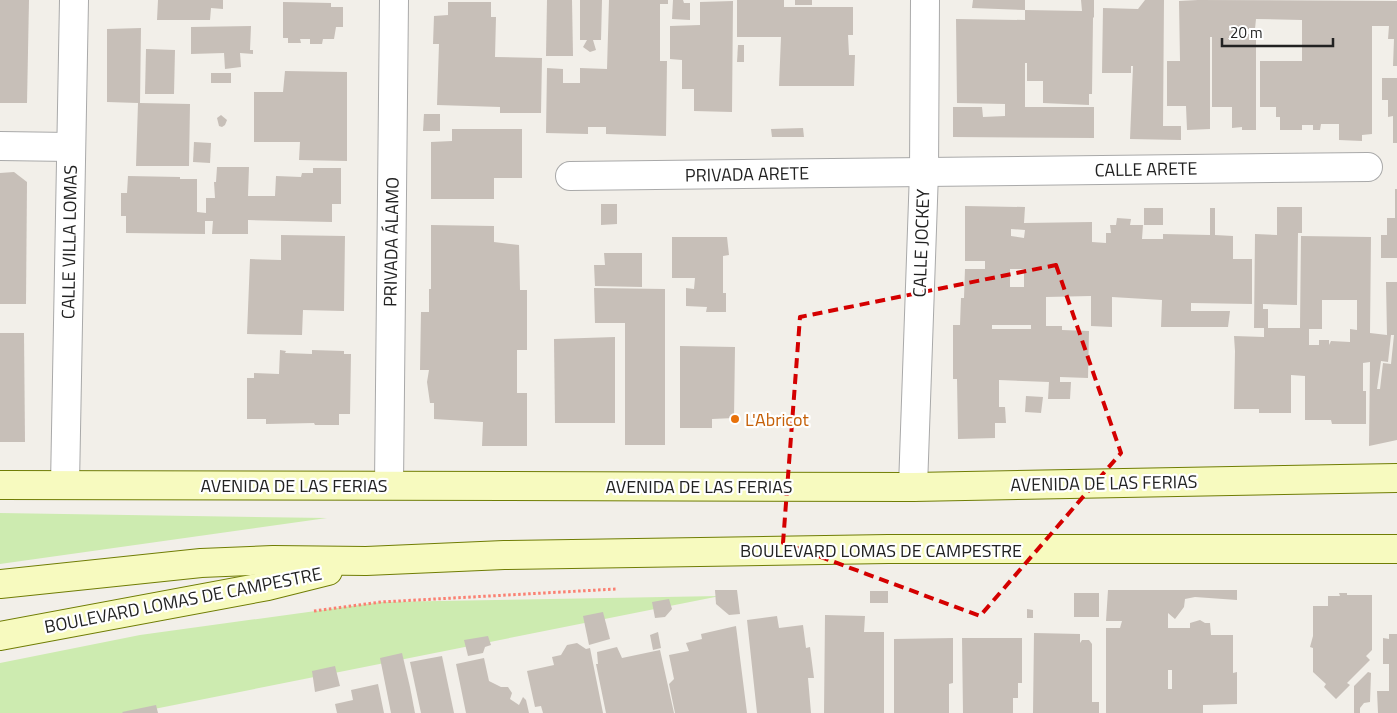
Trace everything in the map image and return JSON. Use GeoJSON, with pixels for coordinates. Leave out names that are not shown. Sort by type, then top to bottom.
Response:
{"type":"FeatureCollection","features":[{"type":"Feature","properties":{"kind":"main road","name":"AVENIDA DE LAS FERIAS"},"geometry":{"type":"LineString","coordinates":[[0,485],[914,487],[1397,478]]}},
{"type":"Feature","properties":{"kind":"main road","name":"BOULEVARD LOMAS DE CAMPESTRE"},"geometry":{"type":"LineString","coordinates":[[0,584],[201,563],[273,560],[366,562],[504,555],[898,549],[1397,549]]}},
{"type":"Feature","properties":{"kind":"main road","name":"BOULEVARD LOMAS DE CAMPESTRE"},"geometry":{"type":"LineString","coordinates":[[0,636],[268,586],[366,562]]}},
{"type":"Feature","properties":{"kind":"street","name":"CALLE VILLA LOMAS"},"geometry":{"type":"LineString","coordinates":[[65,485],[74,0]]}},
{"type":"Feature","properties":{"kind":"street","name":"PRIVADA ÁLAMO"},"geometry":{"type":"LineString","coordinates":[[389,485],[394,0]]}},
{"type":"Feature","properties":{"kind":"street","name":"CALLE JOCKEY"},"geometry":{"type":"LineString","coordinates":[[914,487],[924,172],[925,0]]}},
{"type":"Feature","properties":{"kind":"street"},"geometry":{"type":"LineString","coordinates":[[0,146],[70,147]]}},
{"type":"Feature","properties":{"kind":"street","name":"CALLE ARETE"},"geometry":{"type":"LineString","coordinates":[[924,172],[1368,167]]}},
{"type":"Feature","properties":{"kind":"street","name":"PRIVADA ARETE"},"geometry":{"type":"LineString","coordinates":[[570,176],[924,172]]}},
{"type":"Feature","properties":{"kind":"path"},"geometry":{"type":"LineString","coordinates":[[314,611],[381,602],[625,589]]}},
{"type":"Feature","properties":{"kind":"highlighted area"},"geometry":{"type":"Polygon","coordinates":[[[1056,265],[1121,453],[980,616],[783,543],[800,317],[1056,265]]]}},
{"type":"Feature","properties":{"kind":"green space"},"geometry":{"type":"Polygon","coordinates":[[[0,513],[327,518],[0,564],[0,513]]]}},
{"type":"Feature","properties":{"kind":"green space"},"geometry":{"type":"Polygon","coordinates":[[[720,596],[134,713],[0,713],[0,663],[140,635],[381,602],[720,596]]]}},
{"type":"Feature","properties":{"kind":"building"},"geometry":{"type":"Polygon","coordinates":[[[0,0],[29,0],[27,103],[0,103],[0,0]]]}},
{"type":"Feature","properties":{"kind":"building"},"geometry":{"type":"Polygon","coordinates":[[[158,0],[223,0],[223,9],[211,8],[210,20],[157,20],[158,0]]]}},
{"type":"Feature","properties":{"kind":"building"},"geometry":{"type":"Polygon","coordinates":[[[547,0],[572,0],[573,56],[546,56],[547,0]]]}},
{"type":"Feature","properties":{"kind":"building"},"geometry":{"type":"Polygon","coordinates":[[[580,0],[602,0],[601,40],[593,40],[596,50],[590,52],[583,47],[587,40],[580,40],[580,0]]]}},
{"type":"Feature","properties":{"kind":"building"},"geometry":{"type":"Polygon","coordinates":[[[609,0],[668,0],[668,4],[660,4],[660,61],[667,61],[666,136],[606,134],[606,127],[588,127],[588,134],[546,133],[547,68],[563,69],[563,83],[580,83],[580,68],[607,69],[609,0]]]}},
{"type":"Feature","properties":{"kind":"building"},"geometry":{"type":"Polygon","coordinates":[[[673,0],[683,0],[684,3],[690,3],[690,20],[672,19],[673,0]]]}},
{"type":"Feature","properties":{"kind":"building"},"geometry":{"type":"Polygon","coordinates":[[[737,0],[784,0],[784,7],[853,7],[853,35],[848,35],[849,55],[855,55],[854,86],[779,86],[781,37],[737,37],[737,0]]]}},
{"type":"Feature","properties":{"kind":"building"},"geometry":{"type":"Polygon","coordinates":[[[795,0],[812,0],[812,5],[795,5],[795,0]]]}},
{"type":"Feature","properties":{"kind":"building"},"geometry":{"type":"Polygon","coordinates":[[[973,0],[1025,0],[1025,10],[972,8],[973,0]]]}},
{"type":"Feature","properties":{"kind":"building"},"geometry":{"type":"Polygon","coordinates":[[[1081,0],[1094,0],[1092,94],[1089,94],[1089,105],[1043,103],[1043,81],[1027,81],[1027,63],[1025,63],[1025,107],[1094,107],[1094,138],[953,137],[953,107],[982,107],[983,117],[1005,116],[1005,104],[957,103],[956,19],[1025,20],[1025,10],[1082,11],[1081,0]]]}},
{"type":"Feature","properties":{"kind":"building"},"geometry":{"type":"Polygon","coordinates":[[[1145,0],[1164,0],[1163,126],[1181,126],[1181,140],[1130,139],[1133,66],[1131,66],[1131,73],[1102,73],[1103,8],[1138,9],[1145,0]]]}},
{"type":"Feature","properties":{"kind":"building"},"geometry":{"type":"Polygon","coordinates":[[[733,1],[732,112],[694,111],[694,89],[682,89],[682,60],[670,59],[670,26],[700,25],[700,2],[733,1]]]}},
{"type":"Feature","properties":{"kind":"building"},"geometry":{"type":"Polygon","coordinates":[[[1179,1],[1397,1],[1397,66],[1393,66],[1394,39],[1388,39],[1389,26],[1372,26],[1372,134],[1362,135],[1362,141],[1339,140],[1339,124],[1321,124],[1320,130],[1313,130],[1313,125],[1302,125],[1302,130],[1280,130],[1280,117],[1276,117],[1276,107],[1260,107],[1260,61],[1302,61],[1302,20],[1256,19],[1255,29],[1234,29],[1234,34],[1256,34],[1256,130],[1242,130],[1242,127],[1232,128],[1232,107],[1212,107],[1212,37],[1210,37],[1210,129],[1187,130],[1186,106],[1167,106],[1167,61],[1180,61],[1179,1]]]}},
{"type":"Feature","properties":{"kind":"building"},"geometry":{"type":"Polygon","coordinates":[[[283,2],[331,3],[331,7],[343,7],[343,27],[336,27],[334,39],[323,39],[322,44],[310,44],[310,39],[300,39],[301,43],[288,43],[288,38],[283,38],[283,2]]]}},
{"type":"Feature","properties":{"kind":"building"},"geometry":{"type":"Polygon","coordinates":[[[448,2],[491,2],[491,17],[496,17],[495,57],[542,58],[541,113],[500,113],[500,107],[437,105],[439,44],[433,44],[434,16],[448,15],[448,2]]]}},
{"type":"Feature","properties":{"kind":"building"},"geometry":{"type":"Polygon","coordinates":[[[251,26],[250,50],[253,50],[253,54],[240,53],[241,67],[225,69],[224,53],[191,54],[191,27],[251,26]]]}},
{"type":"Feature","properties":{"kind":"building"},"geometry":{"type":"Polygon","coordinates":[[[141,28],[140,103],[190,104],[189,166],[136,166],[138,103],[107,102],[107,29],[141,28]]]}},
{"type":"Feature","properties":{"kind":"building"},"geometry":{"type":"Polygon","coordinates":[[[738,45],[744,45],[744,62],[737,62],[738,45]]]}},
{"type":"Feature","properties":{"kind":"building"},"geometry":{"type":"Polygon","coordinates":[[[146,49],[175,50],[174,94],[145,94],[146,49]]]}},
{"type":"Feature","properties":{"kind":"building"},"geometry":{"type":"Polygon","coordinates":[[[285,71],[347,72],[347,161],[299,160],[300,142],[254,142],[254,92],[283,92],[285,71]]]}},
{"type":"Feature","properties":{"kind":"building"},"geometry":{"type":"Polygon","coordinates":[[[211,73],[231,73],[231,83],[211,83],[211,73]]]}},
{"type":"Feature","properties":{"kind":"building"},"geometry":{"type":"Polygon","coordinates":[[[1382,78],[1397,78],[1397,143],[1393,143],[1393,116],[1388,117],[1388,100],[1382,100],[1382,78]]]}},
{"type":"Feature","properties":{"kind":"building"},"geometry":{"type":"Polygon","coordinates":[[[424,114],[440,114],[440,131],[423,131],[424,114]]]}},
{"type":"Feature","properties":{"kind":"building"},"geometry":{"type":"Polygon","coordinates":[[[221,115],[227,120],[222,127],[219,126],[217,118],[221,115]]]}},
{"type":"Feature","properties":{"kind":"building"},"geometry":{"type":"Polygon","coordinates":[[[803,128],[804,137],[772,137],[771,129],[803,128]]]}},
{"type":"Feature","properties":{"kind":"building"},"geometry":{"type":"Polygon","coordinates":[[[452,129],[522,129],[522,178],[494,178],[494,199],[431,199],[431,142],[452,141],[452,129]]]}},
{"type":"Feature","properties":{"kind":"building"},"geometry":{"type":"Polygon","coordinates":[[[194,142],[211,143],[210,163],[193,162],[194,142]]]}},
{"type":"Feature","properties":{"kind":"building"},"geometry":{"type":"Polygon","coordinates":[[[217,167],[249,167],[248,196],[275,196],[276,176],[301,177],[302,173],[313,173],[313,168],[341,168],[341,204],[332,204],[332,222],[248,220],[248,234],[212,234],[213,221],[205,221],[205,234],[126,233],[126,216],[121,216],[121,193],[127,193],[128,176],[197,179],[197,212],[206,213],[206,198],[215,198],[214,182],[216,182],[217,167]]]}},
{"type":"Feature","properties":{"kind":"building"},"geometry":{"type":"Polygon","coordinates":[[[14,172],[27,182],[26,304],[0,304],[0,173],[14,172]]]}},
{"type":"Feature","properties":{"kind":"building"},"geometry":{"type":"Polygon","coordinates":[[[1395,189],[1397,189],[1397,258],[1381,258],[1381,235],[1387,235],[1387,218],[1395,218],[1395,189]]]}},
{"type":"Feature","properties":{"kind":"building"},"geometry":{"type":"Polygon","coordinates":[[[601,204],[617,204],[617,224],[601,225],[601,204]]]}},
{"type":"Feature","properties":{"kind":"building"},"geometry":{"type":"Polygon","coordinates":[[[965,206],[1025,207],[1024,223],[1092,222],[1092,242],[1106,243],[1106,233],[1111,233],[1110,225],[1116,225],[1117,218],[1131,219],[1130,225],[1143,225],[1142,239],[1163,239],[1163,234],[1210,235],[1210,208],[1215,208],[1215,235],[1233,236],[1233,259],[1252,259],[1252,304],[1191,303],[1191,311],[1230,311],[1228,327],[1161,327],[1162,300],[1112,297],[1112,327],[1091,326],[1091,296],[1046,297],[1046,326],[1062,326],[1062,330],[1089,331],[1088,378],[1060,377],[1060,382],[1071,382],[1070,399],[1048,399],[1049,382],[999,380],[999,407],[1005,407],[1006,423],[995,423],[995,438],[958,439],[957,379],[953,379],[953,325],[960,325],[961,298],[964,298],[965,269],[985,269],[985,261],[965,261],[965,206]],[[1011,229],[1011,236],[1024,238],[1025,230],[1011,229]],[[1010,269],[1010,287],[1024,287],[1024,269],[1010,269]],[[992,325],[992,329],[1031,329],[1031,325],[992,325]]]}},
{"type":"Feature","properties":{"kind":"building"},"geometry":{"type":"Polygon","coordinates":[[[1277,207],[1302,207],[1302,233],[1298,233],[1297,305],[1263,304],[1263,309],[1268,309],[1268,328],[1300,328],[1301,236],[1371,237],[1370,333],[1387,335],[1386,282],[1397,282],[1397,440],[1369,446],[1370,362],[1363,363],[1363,391],[1366,391],[1366,424],[1332,424],[1331,420],[1305,420],[1305,376],[1291,375],[1291,413],[1259,413],[1259,409],[1234,409],[1234,336],[1264,337],[1264,328],[1254,328],[1255,234],[1277,235],[1277,207]],[[1322,300],[1322,329],[1309,329],[1309,345],[1319,345],[1319,340],[1329,340],[1329,345],[1331,341],[1350,342],[1350,329],[1357,330],[1357,300],[1322,300]],[[1391,335],[1388,362],[1381,361],[1377,389],[1380,389],[1383,363],[1391,364],[1394,335],[1391,335]]]}},
{"type":"Feature","properties":{"kind":"building"},"geometry":{"type":"Polygon","coordinates":[[[1144,208],[1163,208],[1163,225],[1144,225],[1144,208]]]}},
{"type":"Feature","properties":{"kind":"building"},"geometry":{"type":"Polygon","coordinates":[[[431,225],[494,226],[494,242],[519,245],[520,290],[527,290],[527,350],[517,350],[517,393],[527,393],[527,446],[482,446],[483,422],[434,419],[434,403],[430,403],[427,382],[429,370],[420,370],[421,312],[429,312],[429,289],[431,289],[431,225]]]}},
{"type":"Feature","properties":{"kind":"building"},"geometry":{"type":"Polygon","coordinates":[[[281,235],[345,236],[344,311],[303,310],[302,335],[247,334],[250,259],[281,260],[281,235]]]}},
{"type":"Feature","properties":{"kind":"building"},"geometry":{"type":"Polygon","coordinates":[[[672,237],[727,237],[729,255],[723,256],[723,293],[726,293],[726,312],[706,312],[707,307],[686,306],[686,288],[694,289],[695,278],[672,278],[672,237]]]}},
{"type":"Feature","properties":{"kind":"building"},"geometry":{"type":"Polygon","coordinates":[[[604,253],[642,253],[642,287],[595,286],[594,265],[605,265],[604,253]]]}},
{"type":"Feature","properties":{"kind":"building"},"geometry":{"type":"Polygon","coordinates":[[[594,288],[665,289],[665,445],[625,445],[625,323],[595,323],[594,288]]]}},
{"type":"Feature","properties":{"kind":"building"},"geometry":{"type":"Polygon","coordinates":[[[0,333],[24,333],[25,442],[0,442],[0,333]]]}},
{"type":"Feature","properties":{"kind":"building"},"geometry":{"type":"Polygon","coordinates":[[[615,337],[615,423],[555,423],[554,339],[615,337]]]}},
{"type":"Feature","properties":{"kind":"building"},"geometry":{"type":"Polygon","coordinates":[[[680,346],[735,347],[734,418],[712,419],[712,428],[680,428],[680,346]]]}},
{"type":"Feature","properties":{"kind":"building"},"geometry":{"type":"Polygon","coordinates":[[[280,350],[286,351],[285,353],[312,354],[312,350],[344,351],[344,354],[351,354],[350,414],[339,414],[339,425],[315,425],[314,423],[266,424],[266,419],[247,419],[247,378],[254,378],[254,373],[279,374],[280,350]]]}},
{"type":"Feature","properties":{"kind":"building"},"geometry":{"type":"Polygon","coordinates":[[[1026,396],[1043,397],[1041,413],[1025,412],[1026,396]]]}},
{"type":"Feature","properties":{"kind":"building"},"geometry":{"type":"Polygon","coordinates":[[[715,590],[737,590],[740,614],[729,615],[716,604],[715,590]]]}},
{"type":"Feature","properties":{"kind":"building"},"geometry":{"type":"Polygon","coordinates":[[[1108,590],[1237,590],[1237,600],[1195,597],[1185,599],[1184,607],[1175,619],[1168,613],[1168,628],[1190,628],[1190,623],[1200,620],[1210,623],[1211,635],[1233,635],[1233,673],[1237,672],[1237,704],[1203,705],[1203,713],[1106,713],[1106,628],[1120,628],[1122,621],[1106,621],[1108,590]],[[1168,670],[1168,689],[1172,689],[1172,670],[1168,670]]]}},
{"type":"Feature","properties":{"kind":"building"},"geometry":{"type":"Polygon","coordinates":[[[870,591],[888,591],[888,603],[870,603],[870,591]]]}},
{"type":"Feature","properties":{"kind":"building"},"geometry":{"type":"Polygon","coordinates":[[[1074,593],[1099,593],[1099,617],[1074,617],[1074,593]]]}},
{"type":"Feature","properties":{"kind":"building"},"geometry":{"type":"Polygon","coordinates":[[[1339,593],[1347,593],[1347,595],[1372,595],[1372,650],[1366,656],[1370,660],[1347,683],[1350,685],[1336,699],[1324,687],[1326,684],[1313,672],[1313,648],[1310,647],[1313,636],[1313,606],[1328,606],[1328,596],[1340,596],[1339,593]]]}},
{"type":"Feature","properties":{"kind":"building"},"geometry":{"type":"Polygon","coordinates":[[[669,599],[672,609],[665,617],[655,618],[652,602],[669,599]]]}},
{"type":"Feature","properties":{"kind":"building"},"geometry":{"type":"Polygon","coordinates":[[[1027,609],[1033,610],[1033,618],[1027,618],[1027,609]]]}},
{"type":"Feature","properties":{"kind":"building"},"geometry":{"type":"Polygon","coordinates":[[[603,612],[610,639],[589,645],[583,616],[603,612]]]}},
{"type":"Feature","properties":{"kind":"building"},"geometry":{"type":"Polygon","coordinates":[[[825,615],[865,616],[864,632],[884,632],[884,713],[824,713],[825,615]]]}},
{"type":"Feature","properties":{"kind":"building"},"geometry":{"type":"Polygon","coordinates":[[[777,616],[779,628],[803,625],[806,648],[810,647],[814,678],[808,678],[811,713],[757,713],[747,620],[777,616]]]}},
{"type":"Feature","properties":{"kind":"building"},"geometry":{"type":"Polygon","coordinates":[[[736,626],[747,713],[675,713],[669,684],[674,679],[669,655],[689,651],[686,643],[702,639],[701,634],[736,626]]]}},
{"type":"Feature","properties":{"kind":"building"},"geometry":{"type":"Polygon","coordinates":[[[658,632],[661,648],[653,650],[650,635],[658,632]]]}},
{"type":"Feature","properties":{"kind":"building"},"geometry":{"type":"Polygon","coordinates":[[[1034,633],[1080,634],[1080,643],[1082,640],[1089,640],[1092,644],[1092,702],[1099,702],[1099,713],[1033,713],[1034,633]]]}},
{"type":"Feature","properties":{"kind":"building"},"geometry":{"type":"Polygon","coordinates":[[[1389,634],[1397,634],[1397,713],[1378,713],[1377,691],[1389,691],[1389,664],[1383,664],[1383,638],[1389,639],[1389,634]]]}},
{"type":"Feature","properties":{"kind":"building"},"geometry":{"type":"Polygon","coordinates":[[[488,636],[491,645],[485,647],[483,653],[468,656],[464,640],[488,636]]]}},
{"type":"Feature","properties":{"kind":"building"},"geometry":{"type":"Polygon","coordinates":[[[953,638],[953,683],[949,684],[949,713],[894,713],[894,639],[953,638]]]}},
{"type":"Feature","properties":{"kind":"building"},"geometry":{"type":"Polygon","coordinates":[[[962,638],[1022,638],[1022,683],[1018,683],[1018,698],[1013,698],[1013,713],[963,713],[962,638]]]}},
{"type":"Feature","properties":{"kind":"building"},"geometry":{"type":"Polygon","coordinates":[[[577,643],[586,649],[590,648],[603,713],[543,713],[541,706],[535,707],[527,671],[554,665],[552,657],[561,655],[567,645],[577,643]]]}},
{"type":"Feature","properties":{"kind":"building"},"geometry":{"type":"Polygon","coordinates":[[[617,647],[622,658],[660,650],[674,713],[606,713],[596,664],[598,664],[597,652],[617,647]]]}},
{"type":"Feature","properties":{"kind":"building"},"geometry":{"type":"Polygon","coordinates":[[[402,653],[415,713],[391,713],[380,658],[402,653]]]}},
{"type":"Feature","properties":{"kind":"building"},"geometry":{"type":"Polygon","coordinates":[[[442,656],[454,713],[421,713],[410,662],[442,656]]]}},
{"type":"Feature","properties":{"kind":"building"},"geometry":{"type":"Polygon","coordinates":[[[484,658],[489,681],[501,687],[508,687],[512,693],[510,699],[519,705],[523,697],[526,700],[529,713],[466,713],[456,664],[484,658]]]}},
{"type":"Feature","properties":{"kind":"building"},"geometry":{"type":"Polygon","coordinates":[[[335,666],[340,686],[315,692],[312,671],[335,666]]]}},
{"type":"Feature","properties":{"kind":"building"},"geometry":{"type":"Polygon","coordinates":[[[1368,672],[1371,673],[1370,702],[1364,703],[1360,708],[1360,713],[1354,713],[1354,686],[1368,672]]]}},
{"type":"Feature","properties":{"kind":"building"},"geometry":{"type":"Polygon","coordinates":[[[378,684],[384,713],[337,713],[335,704],[353,700],[351,690],[378,684]]]}},
{"type":"Feature","properties":{"kind":"building"},"geometry":{"type":"Polygon","coordinates":[[[156,705],[158,713],[122,712],[156,705]]]}},
{"type":"Feature","properties":{"kind":"place","name":"L'Abricot"},"geometry":{"type":"Point","coordinates":[735,419]}}]}
